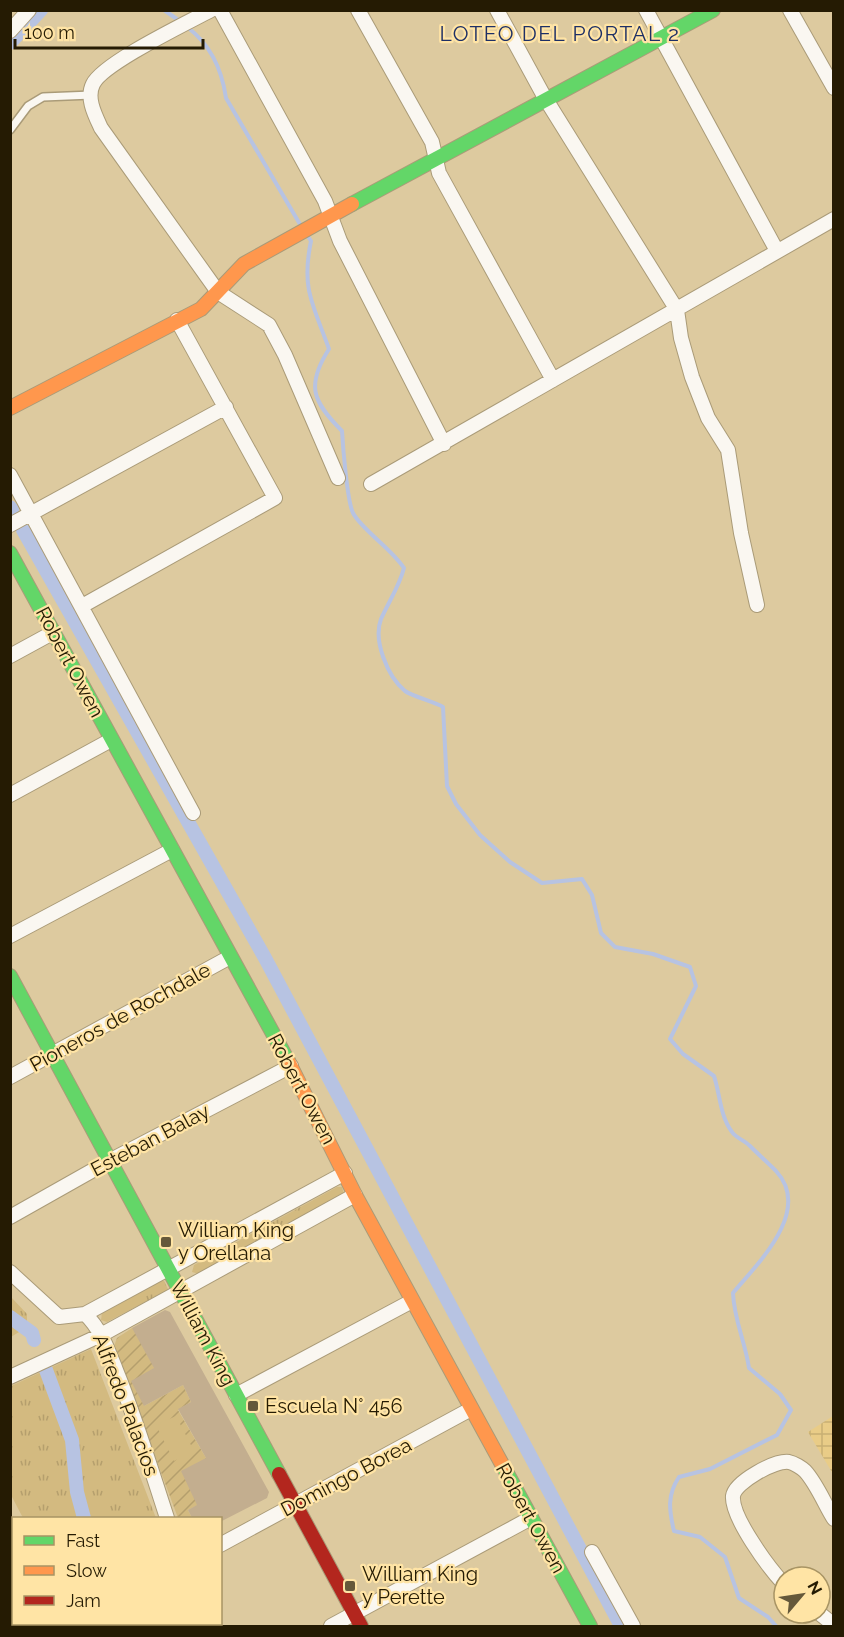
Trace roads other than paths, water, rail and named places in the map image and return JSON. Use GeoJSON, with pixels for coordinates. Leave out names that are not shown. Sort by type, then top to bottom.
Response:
{"type":"FeatureCollection","features":[{"type":"Feature","properties":{"kind":"street"},"geometry":{"type":"LineString","coordinates":[[10,31],[29,10]]}},
{"type":"Feature","properties":{"kind":"street"},"geometry":{"type":"LineString","coordinates":[[211,10],[105,69],[92,85],[91,106],[101,128],[218,292],[269,325],[285,355],[338,478]]}},
{"type":"Feature","properties":{"kind":"street"},"geometry":{"type":"LineString","coordinates":[[220,10],[444,444]]}},
{"type":"Feature","properties":{"kind":"street"},"geometry":{"type":"LineString","coordinates":[[358,10],[432,142],[439,173],[553,380]]}},
{"type":"Feature","properties":{"kind":"street"},"geometry":{"type":"LineString","coordinates":[[497,10],[545,98],[677,310],[692,377],[708,418],[728,450],[741,533],[757,605]]}},
{"type":"Feature","properties":{"kind":"street"},"geometry":{"type":"LineString","coordinates":[[646,10],[777,251]]}},
{"type":"Feature","properties":{"kind":"street"},"geometry":{"type":"LineString","coordinates":[[10,408],[201,309],[244,264],[545,98],[713,10]]}},
{"type":"Feature","properties":{"kind":"street"},"geometry":{"type":"LineString","coordinates":[[790,10],[834,88]]}},
{"type":"Feature","properties":{"kind":"street"},"geometry":{"type":"LineString","coordinates":[[372,484],[834,219]]}},
{"type":"Feature","properties":{"kind":"street"},"geometry":{"type":"LineString","coordinates":[[82,606],[275,498],[177,320]]}},
{"type":"Feature","properties":{"kind":"street"},"geometry":{"type":"LineString","coordinates":[[10,525],[226,407]]}},
{"type":"Feature","properties":{"kind":"street"},"geometry":{"type":"LineString","coordinates":[[10,475],[193,813]]}},
{"type":"Feature","properties":{"kind":"street","name":"Robert Owen"},"geometry":{"type":"LineString","coordinates":[[10,553],[291,1066],[355,1195],[590,1626]]}},
{"type":"Feature","properties":{"kind":"street"},"geometry":{"type":"LineString","coordinates":[[10,656],[54,632]]}},
{"type":"Feature","properties":{"kind":"street"},"geometry":{"type":"LineString","coordinates":[[10,795],[111,740]]}},
{"type":"Feature","properties":{"kind":"street"},"geometry":{"type":"LineString","coordinates":[[10,936],[172,850]]}},
{"type":"Feature","properties":{"kind":"street","name":"Pioneros de Rochdale"},"geometry":{"type":"LineString","coordinates":[[10,1077],[230,957]]}},
{"type":"Feature","properties":{"kind":"street","name":"William King"},"geometry":{"type":"LineString","coordinates":[[10,976],[357,1620]]}},
{"type":"Feature","properties":{"kind":"street","name":"Esteban Balay"},"geometry":{"type":"LineString","coordinates":[[10,1217],[111,1160],[291,1066]]}},
{"type":"Feature","properties":{"kind":"street"},"geometry":{"type":"LineString","coordinates":[[85,1314],[345,1173]]}},
{"type":"Feature","properties":{"kind":"street"},"geometry":{"type":"LineString","coordinates":[[10,1377],[101,1335],[355,1195]]}},
{"type":"Feature","properties":{"kind":"street","name":"Alfredo Palacios"},"geometry":{"type":"LineString","coordinates":[[10,1272],[59,1317],[85,1314],[101,1335],[133,1413],[167,1517]]}},
{"type":"Feature","properties":{"kind":"street"},"geometry":{"type":"LineString","coordinates":[[236,1395],[412,1301]]}},
{"type":"Feature","properties":{"kind":"street","name":"Domingo Borea"},"geometry":{"type":"LineString","coordinates":[[222,1544],[471,1409]]}},
{"type":"Feature","properties":{"kind":"street"},"geometry":{"type":"LineString","coordinates":[[772,1567],[753,1541],[733,1505],[734,1493],[740,1484],[776,1462],[791,1462],[805,1472],[834,1520]]}},
{"type":"Feature","properties":{"kind":"street"},"geometry":{"type":"LineString","coordinates":[[331,1626],[357,1620],[531,1518]]}},
{"type":"Feature","properties":{"kind":"street"},"geometry":{"type":"LineString","coordinates":[[591,1552],[633,1626]]}},
{"type":"Feature","properties":{"kind":"lane"},"geometry":{"type":"LineString","coordinates":[[10,130],[28,106],[43,97],[92,95]]}},
{"type":"Feature","properties":{"kind":"waterway"},"geometry":{"type":"LineString","coordinates":[[10,43],[41,10]]}},
{"type":"Feature","properties":{"kind":"waterway"},"geometry":{"type":"LineString","coordinates":[[164,10],[181,22]]}},
{"type":"Feature","properties":{"kind":"waterway"},"geometry":{"type":"LineString","coordinates":[[187,27],[202,41],[214,58],[226,98],[301,226]]}},
{"type":"Feature","properties":{"kind":"waterway"},"geometry":{"type":"LineString","coordinates":[[307,235],[311,241],[307,272],[310,296],[329,349],[317,373],[316,392],[324,411],[342,431],[347,486],[353,513],[404,568],[379,628],[380,647],[387,667],[405,691],[443,707],[447,786],[456,804],[480,835],[510,862],[542,883],[582,879],[592,895],[601,933],[615,947],[653,954],[690,967],[696,986],[670,1039],[683,1054],[714,1076],[728,1126],[736,1136],[748,1144],[776,1171],[786,1187],[788,1203],[785,1220],[767,1252],[733,1293],[735,1312],[749,1368],[780,1394],[791,1410],[777,1435],[710,1469],[679,1477],[672,1490],[670,1503],[674,1531],[700,1537],[725,1557],[739,1598],[768,1617],[776,1626]]}},
{"type":"Feature","properties":{"kind":"waterway"},"geometry":{"type":"LineString","coordinates":[[23,530],[265,958],[621,1626]]}},
{"type":"Feature","properties":{"kind":"waterway"},"geometry":{"type":"LineString","coordinates":[[10,1317],[32,1333],[34,1340]]}},
{"type":"Feature","properties":{"kind":"waterway"},"geometry":{"type":"LineString","coordinates":[[46,1370],[72,1440],[77,1492],[84,1517]]}},
{"type":"Feature","properties":{"kind":"place","name":"William King y Orellana"},"geometry":{"type":"Point","coordinates":[166,1242]}},
{"type":"Feature","properties":{"kind":"place","name":"Escuela N° 456"},"geometry":{"type":"Point","coordinates":[253,1406]}},
{"type":"Feature","properties":{"kind":"place","name":"William King y Perette"},"geometry":{"type":"Point","coordinates":[350,1586]}},
{"type":"Feature","properties":{"kind":"district","name":"LOTEO DEL PORTAL 2"},"geometry":{"type":"Point","coordinates":[560,34]}}]}
